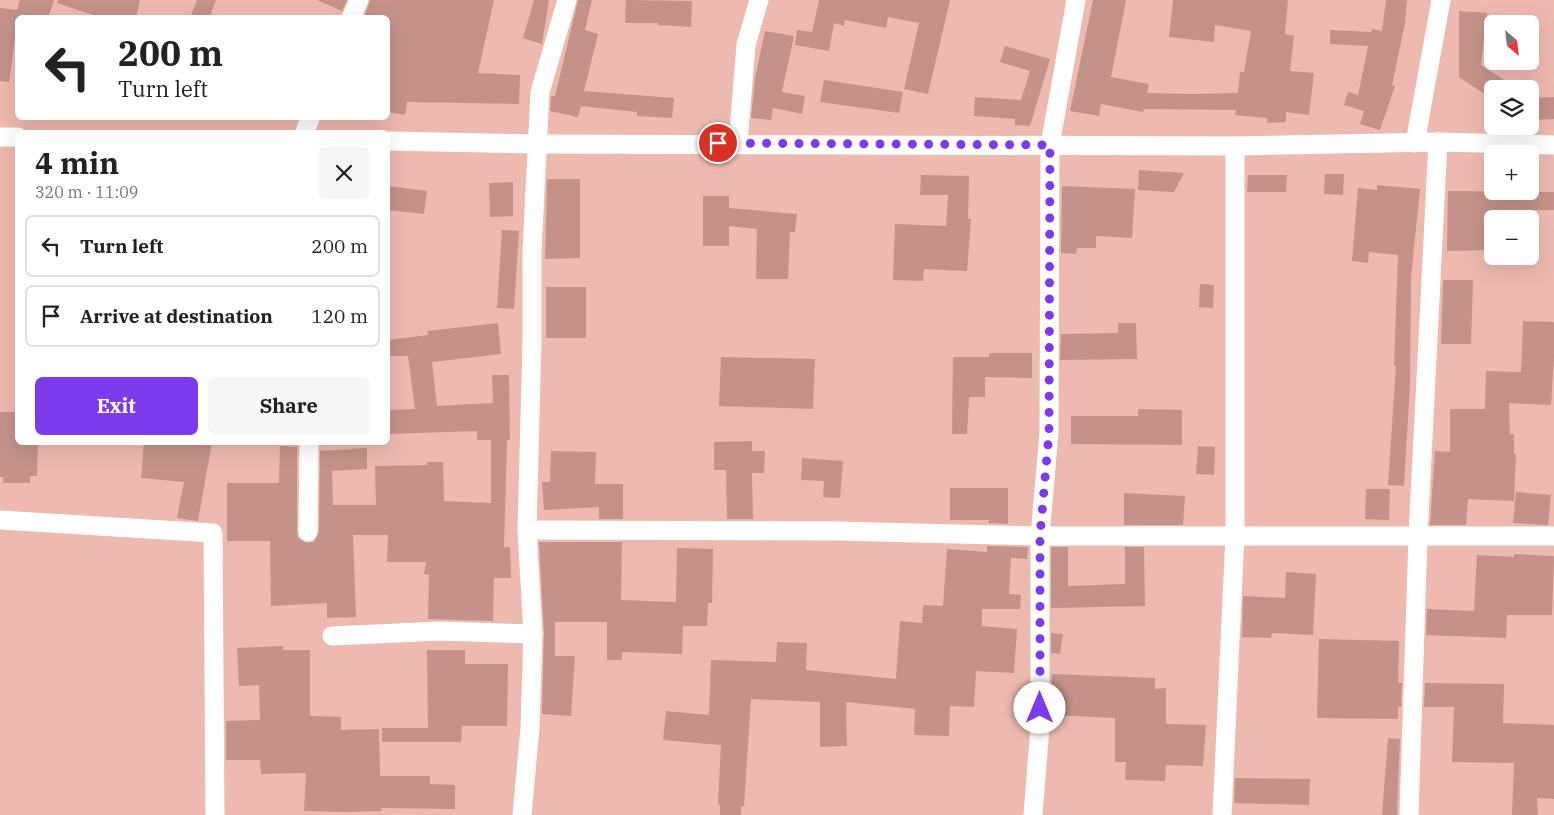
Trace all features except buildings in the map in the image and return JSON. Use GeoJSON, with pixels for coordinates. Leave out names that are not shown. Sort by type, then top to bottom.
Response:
{"type":"FeatureCollection","features":[{"type":"Feature","properties":{"kind":"street"},"geometry":{"type":"LineString","coordinates":[[352,15],[360,0]]}},
{"type":"Feature","properties":{"kind":"street"},"geometry":{"type":"LineString","coordinates":[[522,815],[530,728],[532,634],[527,530],[532,342],[532,251],[540,92],[567,0]]}},
{"type":"Feature","properties":{"kind":"street"},"geometry":{"type":"LineString","coordinates":[[738,143],[746,45],[759,0]]}},
{"type":"Feature","properties":{"kind":"street"},"geometry":{"type":"LineString","coordinates":[[1033,815],[1040,727],[1040,536],[1049,433],[1050,145],[1076,0]]}},
{"type":"Feature","properties":{"kind":"street"},"geometry":{"type":"LineString","coordinates":[[1415,143],[1441,0]]}},
{"type":"Feature","properties":{"kind":"street"},"geometry":{"type":"LineString","coordinates":[[0,137],[15,137]]}},
{"type":"Feature","properties":{"kind":"street"},"geometry":{"type":"LineString","coordinates":[[390,141],[538,144],[738,143],[1235,146],[1438,142],[1554,145]]}},
{"type":"Feature","properties":{"kind":"street"},"geometry":{"type":"LineString","coordinates":[[1409,815],[1418,536],[1438,142]]}},
{"type":"Feature","properties":{"kind":"street"},"geometry":{"type":"LineString","coordinates":[[1222,815],[1235,535],[1235,146]]}},
{"type":"Feature","properties":{"kind":"street"},"geometry":{"type":"LineString","coordinates":[[308,532],[309,445]]}},
{"type":"Feature","properties":{"kind":"street"},"geometry":{"type":"LineString","coordinates":[[0,520],[213,533],[215,815]]}},
{"type":"Feature","properties":{"kind":"street"},"geometry":{"type":"LineString","coordinates":[[527,530],[817,531],[1040,536],[1554,536]]}},
{"type":"Feature","properties":{"kind":"street"},"geometry":{"type":"LineString","coordinates":[[332,636],[440,631],[532,634]]}},
{"type":"Feature","properties":{"kind":"route"},"geometry":{"type":"LineString","coordinates":[[718,143],[1050,145],[1049,433],[1040,536],[1040,708]]}}]}
